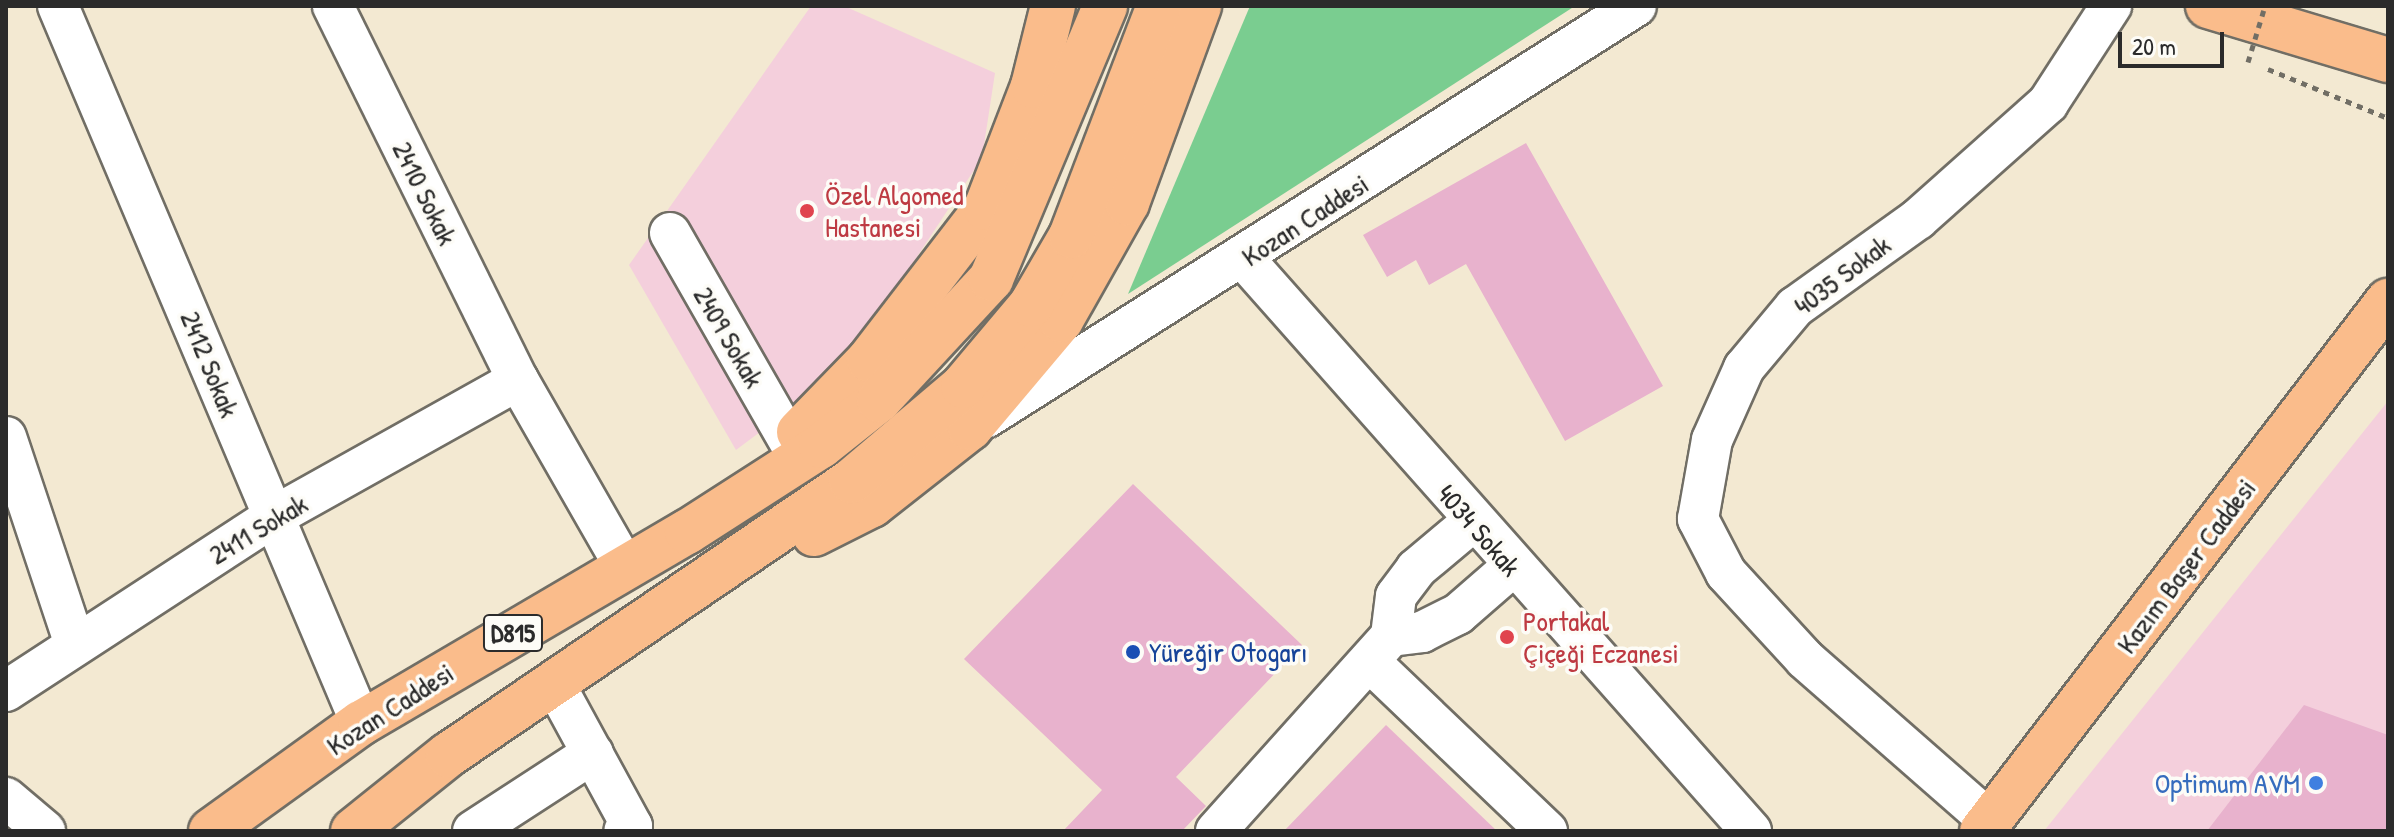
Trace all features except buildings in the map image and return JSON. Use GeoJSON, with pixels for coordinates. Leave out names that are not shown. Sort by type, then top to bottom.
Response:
{"type":"FeatureCollection","features":[{"type":"Feature","properties":{"kind":"main road"},"geometry":{"type":"LineString","coordinates":[[805,444],[986,208],[1033,86],[1053,6]]}},
{"type":"Feature","properties":{"kind":"main road"},"geometry":{"type":"LineString","coordinates":[[805,444],[933,347],[991,279],[1105,6]]}},
{"type":"Feature","properties":{"kind":"main road"},"geometry":{"type":"LineString","coordinates":[[648,618],[851,481],[963,386],[1031,305],[1071,236],[1159,6]]}},
{"type":"Feature","properties":{"kind":"main road"},"geometry":{"type":"LineString","coordinates":[[648,618],[872,505],[970,428],[1061,320],[1127,203],[1199,6]]}},
{"type":"Feature","properties":{"kind":"main road"},"geometry":{"type":"LineString","coordinates":[[2208,6],[2256,30],[2388,84]]}},
{"type":"Feature","properties":{"kind":"main road"},"geometry":{"type":"LineString","coordinates":[[2256,30],[2388,60]]}},
{"type":"Feature","properties":{"kind":"main road","name":"Kazım Başer Caddesi"},"geometry":{"type":"LineString","coordinates":[[1987,826],[2388,301]]}},
{"type":"Feature","properties":{"kind":"main road","name":"Kozan Caddesi"},"geometry":{"type":"LineString","coordinates":[[211,831],[361,723],[687,532],[805,444]]}},
{"type":"Feature","properties":{"kind":"main road","name":"D815"},"geometry":{"type":"LineString","coordinates":[[372,825],[648,618]]}},
{"type":"Feature","properties":{"kind":"street","name":"2412 Sokak"},"geometry":{"type":"LineString","coordinates":[[58,6],[158,231],[271,518],[361,723]]}},
{"type":"Feature","properties":{"kind":"street","name":"2410 Sokak"},"geometry":{"type":"LineString","coordinates":[[333,6],[518,380],[625,567]]}},
{"type":"Feature","properties":{"kind":"street","name":"Kozan Caddesi"},"geometry":{"type":"LineString","coordinates":[[970,428],[1245,260],[1636,6]]}},
{"type":"Feature","properties":{"kind":"street","name":"4035 Sokak"},"geometry":{"type":"LineString","coordinates":[[1987,826],[1805,659],[1726,573],[1698,519],[1712,440],[1744,368],[1795,307],[1918,219],[2048,103],[2111,6]]}},
{"type":"Feature","properties":{"kind":"street","name":"2409 Sokak"},"geometry":{"type":"LineString","coordinates":[[670,233],[805,444]]}},
{"type":"Feature","properties":{"kind":"street","name":"4034 Sokak"},"geometry":{"type":"LineString","coordinates":[[1245,260],[1472,522],[1751,831]]}},
{"type":"Feature","properties":{"kind":"street","name":"2411 Sokak"},"geometry":{"type":"LineString","coordinates":[[6,691],[271,518],[518,380]]}},
{"type":"Feature","properties":{"kind":"street"},"geometry":{"type":"LineString","coordinates":[[6,437],[75,644]]}},
{"type":"Feature","properties":{"kind":"street"},"geometry":{"type":"LineString","coordinates":[[1216,831],[1380,649],[1396,596],[1472,522]]}},
{"type":"Feature","properties":{"kind":"street"},"geometry":{"type":"LineString","coordinates":[[1380,649],[1458,614],[1512,567]]}},
{"type":"Feature","properties":{"kind":"street"},"geometry":{"type":"LineString","coordinates":[[1380,649],[1547,831]]}},
{"type":"Feature","properties":{"kind":"street"},"geometry":{"type":"LineString","coordinates":[[555,685],[632,826],[624,831]]}},
{"type":"Feature","properties":{"kind":"street"},"geometry":{"type":"LineString","coordinates":[[473,831],[593,753]]}},
{"type":"Feature","properties":{"kind":"street"},"geometry":{"type":"LineString","coordinates":[[6,798],[45,831]]}},
{"type":"Feature","properties":{"kind":"path"},"geometry":{"type":"LineString","coordinates":[[2256,30],[2388,118]]}},
{"type":"Feature","properties":{"kind":"shaded area","name":"Özel Algomed Hastanesi"},"geometry":{"type":"Polygon","coordinates":[[[811,6],[844,6],[995,73],[982,158],[880,313],[795,406],[736,450],[629,265],[811,6]]]}},
{"type":"Feature","properties":{"kind":"shaded area"},"geometry":{"type":"Polygon","coordinates":[[[2388,401],[2388,831],[2044,831],[2388,401]]]}},
{"type":"Feature","properties":{"kind":"green space"},"geometry":{"type":"Polygon","coordinates":[[[1250,6],[1575,6],[1128,294],[1250,6]]]}},
{"type":"Feature","properties":{"kind":"place","name":"Özel Algomed Hastanesi"},"geometry":{"type":"Point","coordinates":[807,211]}},
{"type":"Feature","properties":{"kind":"place","name":"Portakal Çiçeği Eczanesi"},"geometry":{"type":"Point","coordinates":[1507,637]}},
{"type":"Feature","properties":{"kind":"place","name":"Yüreğir Otogarı"},"geometry":{"type":"Point","coordinates":[1133,652]}},
{"type":"Feature","properties":{"kind":"place","name":"Optimum AVM"},"geometry":{"type":"Point","coordinates":[2316,783]}}]}
